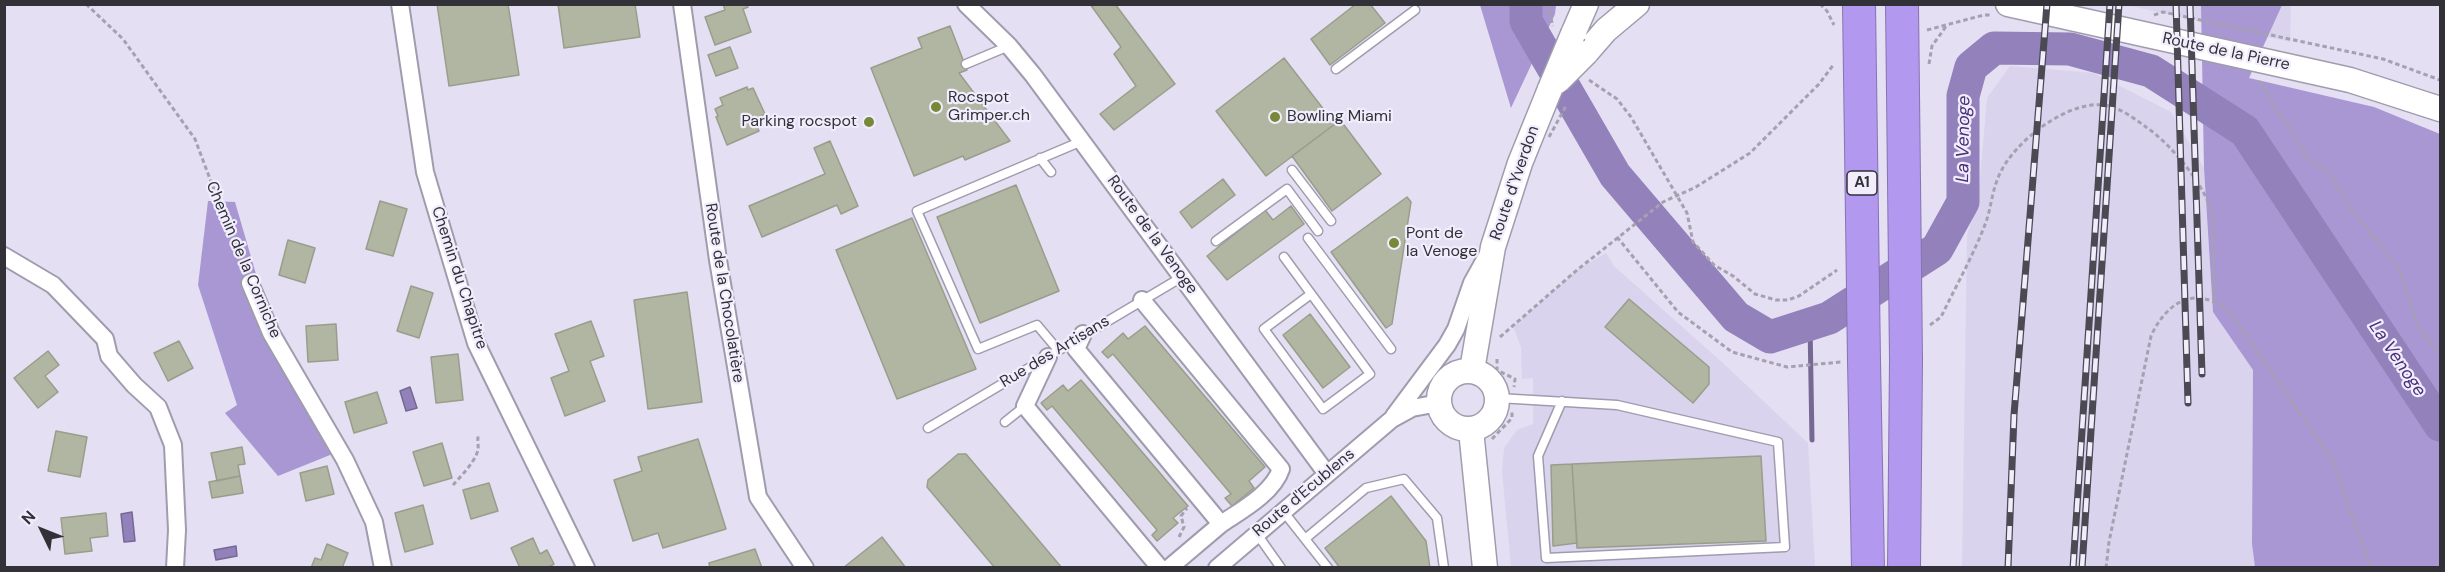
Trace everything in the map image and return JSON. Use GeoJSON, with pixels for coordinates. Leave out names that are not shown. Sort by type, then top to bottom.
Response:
{"type":"FeatureCollection","features":[{"type":"Feature","properties":{"kind":"highway","name":"A1"},"geometry":{"type":"LineString","coordinates":[[1859,4],[1868,567]]}},
{"type":"Feature","properties":{"kind":"highway"},"geometry":{"type":"LineString","coordinates":[[1902,4],[1906,360],[1904,567]]}},
{"type":"Feature","properties":{"kind":"main road"},"geometry":{"type":"LineString","coordinates":[[1571,39],[1586,4]]}},
{"type":"Feature","properties":{"kind":"main road"},"geometry":{"type":"LineString","coordinates":[[1571,39],[1620,17],[1637,4]]}},
{"type":"Feature","properties":{"kind":"main road","name":"Route de la Pierre"},"geometry":{"type":"LineString","coordinates":[[2001,10],[2350,80],[2440,109]]}},
{"type":"Feature","properties":{"kind":"main road","name":"Route d'Yverdon"},"geometry":{"type":"LineString","coordinates":[[1472,370],[1492,247],[1541,139],[1550,89],[1571,39]]}},
{"type":"Feature","properties":{"kind":"main road"},"geometry":{"type":"LineString","coordinates":[[1472,370],[1487,377],[1506,399],[1487,423],[1471,430],[1453,425],[1446,420],[1439,403],[1439,393],[1451,375],[1472,370]]}},
{"type":"Feature","properties":{"kind":"main road"},"geometry":{"type":"LineString","coordinates":[[1471,430],[1485,567]]}},
{"type":"Feature","properties":{"kind":"street","name":"Chemin du Chapitre"},"geometry":{"type":"LineString","coordinates":[[400,4],[426,172],[476,343],[586,567]]}},
{"type":"Feature","properties":{"kind":"street","name":"Route de la Chocolatière"},"geometry":{"type":"LineString","coordinates":[[682,4],[718,260],[758,497],[805,567]]}},
{"type":"Feature","properties":{"kind":"street","name":"Route de la Venoge"},"geometry":{"type":"LineString","coordinates":[[966,4],[1009,46],[1083,141],[1327,474]]}},
{"type":"Feature","properties":{"kind":"street","name":"Route d'Ecublens"},"geometry":{"type":"LineString","coordinates":[[1392,419],[1447,345],[1456,329],[1472,283],[1492,247]]}},
{"type":"Feature","properties":{"kind":"street"},"geometry":{"type":"LineString","coordinates":[[4,256],[53,285],[105,339],[109,356],[134,385],[158,406],[173,445],[177,530],[175,567]]}},
{"type":"Feature","properties":{"kind":"street","name":"Chemin de la Corniche"},"geometry":{"type":"LineString","coordinates":[[250,284],[271,333],[345,460],[374,522],[383,567]]}},
{"type":"Feature","properties":{"kind":"street"},"geometry":{"type":"LineString","coordinates":[[1142,300],[1281,469],[1277,480],[1169,567]]}},
{"type":"Feature","properties":{"kind":"street"},"geometry":{"type":"LineString","coordinates":[[1083,334],[1076,349],[1221,524]]}},
{"type":"Feature","properties":{"kind":"street"},"geometry":{"type":"LineString","coordinates":[[1053,353],[1025,406],[1160,567]]}},
{"type":"Feature","properties":{"kind":"street","name":"Route d'Ecublens"},"geometry":{"type":"LineString","coordinates":[[1217,567],[1392,419],[1412,408],[1439,403]]}},
{"type":"Feature","properties":{"kind":"lane"},"geometry":{"type":"LineString","coordinates":[[1336,69],[1415,9]]}},
{"type":"Feature","properties":{"kind":"lane"},"geometry":{"type":"LineString","coordinates":[[966,64],[1009,46]]}},
{"type":"Feature","properties":{"kind":"lane"},"geometry":{"type":"LineString","coordinates":[[1053,353],[1037,325],[978,349],[917,211],[1083,141]]}},
{"type":"Feature","properties":{"kind":"lane"},"geometry":{"type":"LineString","coordinates":[[1040,158],[1051,172]]}},
{"type":"Feature","properties":{"kind":"lane"},"geometry":{"type":"LineString","coordinates":[[1292,170],[1331,221]]}},
{"type":"Feature","properties":{"kind":"lane"},"geometry":{"type":"LineString","coordinates":[[1216,241],[1287,189],[1318,231]]}},
{"type":"Feature","properties":{"kind":"lane"},"geometry":{"type":"LineString","coordinates":[[1308,238],[1391,349]]}},
{"type":"Feature","properties":{"kind":"lane"},"geometry":{"type":"LineString","coordinates":[[1284,257],[1370,374],[1323,409],[1264,329],[1311,294]]}},
{"type":"Feature","properties":{"kind":"lane","name":"Rue des Artisans"},"geometry":{"type":"LineString","coordinates":[[928,429],[1083,334],[1182,277]]}},
{"type":"Feature","properties":{"kind":"lane"},"geometry":{"type":"LineString","coordinates":[[1506,399],[1562,401],[1617,405],[1778,442],[1785,547],[1546,558],[1538,456],[1562,401]]}},
{"type":"Feature","properties":{"kind":"lane"},"geometry":{"type":"LineString","coordinates":[[1005,423],[1025,406]]}},
{"type":"Feature","properties":{"kind":"lane"},"geometry":{"type":"LineString","coordinates":[[1305,539],[1366,488],[1404,479],[1437,518],[1444,567]]}},
{"type":"Feature","properties":{"kind":"lane"},"geometry":{"type":"LineString","coordinates":[[1283,512],[1328,567]]}},
{"type":"Feature","properties":{"kind":"lane"},"geometry":{"type":"LineString","coordinates":[[1257,534],[1275,563],[1281,567]]}},
{"type":"Feature","properties":{"kind":"path","name":"Chemin de la Corniche"},"geometry":{"type":"LineString","coordinates":[[86,4],[123,39],[195,139],[250,284]]}},
{"type":"Feature","properties":{"kind":"path"},"geometry":{"type":"LineString","coordinates":[[1547,4],[1571,39]]}},
{"type":"Feature","properties":{"kind":"path"},"geometry":{"type":"LineString","coordinates":[[1820,4],[1827,11],[1835,32]]}},
{"type":"Feature","properties":{"kind":"path"},"geometry":{"type":"LineString","coordinates":[[1926,30],[2001,10]]}},
{"type":"Feature","properties":{"kind":"path"},"geometry":{"type":"LineString","coordinates":[[2152,15],[2163,12],[2383,59],[2440,80]]}},
{"type":"Feature","properties":{"kind":"path"},"geometry":{"type":"LineString","coordinates":[[1497,328],[1496,340],[1617,237],[1664,202],[1696,187],[1744,158],[1829,73],[1836,59]]}},
{"type":"Feature","properties":{"kind":"path"},"geometry":{"type":"LineString","coordinates":[[1829,73],[1840,68]]}},
{"type":"Feature","properties":{"kind":"path"},"geometry":{"type":"LineString","coordinates":[[2254,74],[2309,160],[2328,173],[2353,212],[2399,268],[2418,327],[2440,353]]}},
{"type":"Feature","properties":{"kind":"path"},"geometry":{"type":"LineString","coordinates":[[1586,78],[1617,99],[1631,117],[1677,195]]}},
{"type":"Feature","properties":{"kind":"path"},"geometry":{"type":"LineString","coordinates":[[1941,317],[1986,222],[1998,177],[2012,154],[2049,121],[2080,106],[2095,105],[2111,106],[2152,131],[2174,152],[2204,195],[2211,207],[2212,217],[2214,302]]}},
{"type":"Feature","properties":{"kind":"path"},"geometry":{"type":"LineString","coordinates":[[1617,237],[1678,312],[1732,352],[1787,367],[1812,365]]}},
{"type":"Feature","properties":{"kind":"path"},"geometry":{"type":"LineString","coordinates":[[2106,567],[2109,542],[2151,336],[2161,317],[2180,302],[2197,296],[2222,306],[2231,314],[2332,459],[2371,567]]}},
{"type":"Feature","properties":{"kind":"path"},"geometry":{"type":"LineString","coordinates":[[1492,449],[1492,439],[1512,418],[1506,399],[1515,379],[1497,370],[1496,350]]}},
{"type":"Feature","properties":{"kind":"path"},"geometry":{"type":"LineString","coordinates":[[453,485],[476,456],[479,434]]}},
{"type":"Feature","properties":{"kind":"path"},"geometry":{"type":"LineString","coordinates":[[1179,544],[1179,537],[1184,527],[1181,516],[1189,507]]}},
{"type":"Feature","properties":{"kind":"shaded area"},"geometry":{"type":"Polygon","coordinates":[[[1480,5],[1556,5],[1555,14],[1511,108],[1480,5]]]}},
{"type":"Feature","properties":{"kind":"shaded area"},"geometry":{"type":"Polygon","coordinates":[[[2127,5],[2291,5],[2290,42],[2127,5]]]}},
{"type":"Feature","properties":{"kind":"shaded area"},"geometry":{"type":"Polygon","coordinates":[[[2201,5],[2282,5],[2249,78],[2374,107],[2440,134],[2440,567],[2255,567],[2252,544],[2253,370],[2213,312],[2204,168],[2201,5]]]}},
{"type":"Feature","properties":{"kind":"shaded area"},"geometry":{"type":"Polygon","coordinates":[[[2010,66],[2094,73],[2171,112],[2204,168],[2213,312],[2253,370],[2252,544],[2255,567],[1962,568],[1967,235],[1978,202],[1987,98],[2010,66]]]}},
{"type":"Feature","properties":{"kind":"shaded area"},"geometry":{"type":"Polygon","coordinates":[[[208,201],[235,202],[265,305],[335,453],[278,476],[225,413],[237,405],[198,285],[208,201]]]}},
{"type":"Feature","properties":{"kind":"shaded area"},"geometry":{"type":"Polygon","coordinates":[[[1606,253],[1614,266],[1808,443],[1815,567],[1511,567],[1502,471],[1504,448],[1517,430],[1533,424],[1533,378],[1522,379],[1521,347],[1513,326],[1577,270],[1606,253]]]}},
{"type":"Feature","properties":{"kind":"shaded area"},"geometry":{"type":"Polygon","coordinates":[[[410,387],[417,408],[406,411],[400,391],[410,387]]]}},
{"type":"Feature","properties":{"kind":"shaded area"},"geometry":{"type":"Polygon","coordinates":[[[132,512],[135,541],[124,542],[121,514],[132,512]]]}},
{"type":"Feature","properties":{"kind":"shaded area"},"geometry":{"type":"Polygon","coordinates":[[[236,546],[237,556],[216,560],[214,550],[236,546]]]}},
{"type":"Feature","properties":{"kind":"building"},"geometry":{"type":"Polygon","coordinates":[[[437,4],[508,4],[519,75],[449,86],[437,4]]]}},
{"type":"Feature","properties":{"kind":"building"},"geometry":{"type":"Polygon","coordinates":[[[558,4],[635,4],[640,37],[564,48],[558,4]]]}},
{"type":"Feature","properties":{"kind":"building"},"geometry":{"type":"Polygon","coordinates":[[[723,4],[747,4],[748,7],[743,9],[751,32],[715,45],[705,17],[725,10],[723,4]]]}},
{"type":"Feature","properties":{"kind":"building"},"geometry":{"type":"Polygon","coordinates":[[[1090,4],[1115,4],[1175,84],[1114,130],[1100,114],[1136,86],[1114,54],[1121,47],[1090,4]]]}},
{"type":"Feature","properties":{"kind":"building"},"geometry":{"type":"Polygon","coordinates":[[[1356,4],[1370,4],[1385,23],[1330,65],[1311,39],[1356,4]]]}},
{"type":"Feature","properties":{"kind":"building","name":"Rocspot Grimper.ch"},"geometry":{"type":"Polygon","coordinates":[[[950,26],[967,70],[959,73],[1010,141],[965,160],[963,156],[914,176],[871,68],[922,48],[918,38],[950,26]]]}},
{"type":"Feature","properties":{"kind":"building"},"geometry":{"type":"Polygon","coordinates":[[[730,47],[738,68],[716,76],[708,55],[730,47]]]}},
{"type":"Feature","properties":{"kind":"building","name":"Bowling Miami"},"geometry":{"type":"Polygon","coordinates":[[[1284,58],[1335,124],[1266,176],[1216,111],[1284,58]]]}},
{"type":"Feature","properties":{"kind":"building"},"geometry":{"type":"Polygon","coordinates":[[[747,87],[748,90],[753,88],[765,114],[754,119],[759,131],[727,145],[715,109],[723,105],[720,98],[747,87]]]}},
{"type":"Feature","properties":{"kind":"building"},"geometry":{"type":"Polygon","coordinates":[[[1335,124],[1344,125],[1381,174],[1332,211],[1292,156],[1335,124]]]}},
{"type":"Feature","properties":{"kind":"building"},"geometry":{"type":"Polygon","coordinates":[[[830,141],[858,206],[841,214],[837,205],[762,237],[749,206],[825,174],[814,148],[830,141]]]}},
{"type":"Feature","properties":{"kind":"building"},"geometry":{"type":"Polygon","coordinates":[[[1223,179],[1235,195],[1192,228],[1180,212],[1223,179]]]}},
{"type":"Feature","properties":{"kind":"building"},"geometry":{"type":"Polygon","coordinates":[[[1016,185],[1059,291],[980,323],[937,217],[1016,185]]]}},
{"type":"Feature","properties":{"kind":"building"},"geometry":{"type":"Polygon","coordinates":[[[1407,197],[1411,202],[1392,324],[1386,328],[1331,252],[1407,197]]]}},
{"type":"Feature","properties":{"kind":"building"},"geometry":{"type":"Polygon","coordinates":[[[380,201],[407,209],[393,256],[366,249],[380,201]]]}},
{"type":"Feature","properties":{"kind":"building"},"geometry":{"type":"Polygon","coordinates":[[[1291,206],[1304,224],[1227,280],[1207,256],[1265,210],[1273,220],[1291,206]]]}},
{"type":"Feature","properties":{"kind":"building"},"geometry":{"type":"Polygon","coordinates":[[[912,218],[976,369],[897,399],[836,250],[912,218]]]}},
{"type":"Feature","properties":{"kind":"building"},"geometry":{"type":"Polygon","coordinates":[[[288,240],[315,248],[305,283],[279,275],[288,240]]]}},
{"type":"Feature","properties":{"kind":"building"},"geometry":{"type":"Polygon","coordinates":[[[411,286],[433,293],[419,338],[397,331],[411,286]]]}},
{"type":"Feature","properties":{"kind":"building"},"geometry":{"type":"Polygon","coordinates":[[[687,292],[702,402],[648,409],[634,300],[687,292]]]}},
{"type":"Feature","properties":{"kind":"building"},"geometry":{"type":"Polygon","coordinates":[[[1629,299],[1709,367],[1709,384],[1693,403],[1605,327],[1629,299]]]}},
{"type":"Feature","properties":{"kind":"building"},"geometry":{"type":"Polygon","coordinates":[[[1310,314],[1350,367],[1323,388],[1283,335],[1310,314]]]}},
{"type":"Feature","properties":{"kind":"building"},"geometry":{"type":"Polygon","coordinates":[[[591,321],[604,356],[590,361],[605,401],[565,416],[551,378],[569,371],[555,334],[591,321]]]}},
{"type":"Feature","properties":{"kind":"building"},"geometry":{"type":"Polygon","coordinates":[[[336,324],[338,360],[308,362],[306,326],[336,324]]]}},
{"type":"Feature","properties":{"kind":"building"},"geometry":{"type":"Polygon","coordinates":[[[1145,326],[1265,467],[1249,481],[1254,488],[1232,506],[1225,498],[1231,494],[1113,354],[1108,358],[1102,352],[1123,333],[1128,339],[1145,326]]]}},
{"type":"Feature","properties":{"kind":"building"},"geometry":{"type":"Polygon","coordinates":[[[179,341],[193,368],[168,381],[154,353],[179,341]]]}},
{"type":"Feature","properties":{"kind":"building"},"geometry":{"type":"Polygon","coordinates":[[[48,351],[59,365],[45,376],[58,392],[38,408],[14,378],[48,351]]]}},
{"type":"Feature","properties":{"kind":"building"},"geometry":{"type":"Polygon","coordinates":[[[458,354],[463,400],[436,403],[431,357],[458,354]]]}},
{"type":"Feature","properties":{"kind":"building"},"geometry":{"type":"Polygon","coordinates":[[[1081,380],[1188,506],[1173,518],[1178,523],[1157,541],[1152,535],[1157,530],[1052,406],[1047,410],[1041,403],[1063,385],[1068,391],[1081,380]]]}},
{"type":"Feature","properties":{"kind":"building"},"geometry":{"type":"Polygon","coordinates":[[[377,392],[387,423],[354,433],[345,402],[377,392]]]}},
{"type":"Feature","properties":{"kind":"building"},"geometry":{"type":"Polygon","coordinates":[[[56,431],[87,437],[80,477],[48,471],[56,431]]]}},
{"type":"Feature","properties":{"kind":"building"},"geometry":{"type":"Polygon","coordinates":[[[698,439],[726,529],[663,548],[658,533],[633,541],[614,480],[642,471],[638,457],[698,439]]]}},
{"type":"Feature","properties":{"kind":"building"},"geometry":{"type":"Polygon","coordinates":[[[442,443],[452,478],[424,486],[413,452],[442,443]]]}},
{"type":"Feature","properties":{"kind":"building"},"geometry":{"type":"Polygon","coordinates":[[[242,447],[245,464],[238,465],[240,476],[217,481],[211,453],[242,447]]]}},
{"type":"Feature","properties":{"kind":"building"},"geometry":{"type":"Polygon","coordinates":[[[958,454],[966,454],[1062,568],[995,568],[927,487],[928,480],[958,454]]]}},
{"type":"Feature","properties":{"kind":"building"},"geometry":{"type":"Polygon","coordinates":[[[1761,456],[1766,541],[1577,548],[1572,464],[1761,456]]]}},
{"type":"Feature","properties":{"kind":"building"},"geometry":{"type":"Polygon","coordinates":[[[1572,464],[1577,543],[1553,546],[1551,465],[1572,464]]]}},
{"type":"Feature","properties":{"kind":"building"},"geometry":{"type":"Polygon","coordinates":[[[327,466],[334,494],[306,501],[300,473],[327,466]]]}},
{"type":"Feature","properties":{"kind":"building"},"geometry":{"type":"Polygon","coordinates":[[[240,476],[243,493],[212,498],[209,482],[240,476]]]}},
{"type":"Feature","properties":{"kind":"building"},"geometry":{"type":"Polygon","coordinates":[[[489,483],[498,511],[471,519],[463,490],[489,483]]]}},
{"type":"Feature","properties":{"kind":"building"},"geometry":{"type":"Polygon","coordinates":[[[1391,496],[1426,541],[1430,568],[1340,568],[1325,548],[1391,496]]]}},
{"type":"Feature","properties":{"kind":"building"},"geometry":{"type":"Polygon","coordinates":[[[423,505],[433,544],[405,552],[395,513],[423,505]]]}},
{"type":"Feature","properties":{"kind":"building"},"geometry":{"type":"Polygon","coordinates":[[[106,513],[108,536],[90,538],[92,551],[65,554],[61,518],[106,513]]]}},
{"type":"Feature","properties":{"kind":"building"},"geometry":{"type":"Polygon","coordinates":[[[882,537],[906,568],[843,568],[882,537]]]}},
{"type":"Feature","properties":{"kind":"building"},"geometry":{"type":"Polygon","coordinates":[[[533,538],[540,554],[547,550],[554,564],[547,568],[520,568],[511,548],[533,538]]]}},
{"type":"Feature","properties":{"kind":"building"},"geometry":{"type":"Polygon","coordinates":[[[327,544],[348,553],[342,568],[311,568],[315,558],[321,560],[327,544]]]}},
{"type":"Feature","properties":{"kind":"building"},"geometry":{"type":"Polygon","coordinates":[[[755,549],[762,568],[710,568],[709,563],[755,549]]]}},
{"type":"Feature","properties":{"kind":"waterway","name":"La Venoge"},"geometry":{"type":"LineString","coordinates":[[1526,4],[1526,21],[1615,175],[1736,317],[1770,337],[1829,318],[1937,249],[1963,202],[1963,96],[1971,67],[1994,48],[2070,49],[2151,71],[2245,131],[2440,425]]}},
{"type":"Feature","properties":{"kind":"waterway"},"geometry":{"type":"LineString","coordinates":[[1810,324],[1812,440]]}},
{"type":"Feature","properties":{"kind":"railway"},"geometry":{"type":"LineString","coordinates":[[2008,568],[2014,415],[2047,4]]}},
{"type":"Feature","properties":{"kind":"railway"},"geometry":{"type":"LineString","coordinates":[[2073,568],[2110,4]]}},
{"type":"Feature","properties":{"kind":"railway"},"geometry":{"type":"LineString","coordinates":[[2082,568],[2119,4]]}},
{"type":"Feature","properties":{"kind":"railway"},"geometry":{"type":"LineString","coordinates":[[2176,4],[2188,403]]}},
{"type":"Feature","properties":{"kind":"railway"},"geometry":{"type":"LineString","coordinates":[[2190,4],[2202,374]]}},
{"type":"Feature","properties":{"kind":"place","name":"Rocspot Grimper.ch"},"geometry":{"type":"Point","coordinates":[936,107]}},
{"type":"Feature","properties":{"kind":"place","name":"Bowling Miami"},"geometry":{"type":"Point","coordinates":[1275,117]}},
{"type":"Feature","properties":{"kind":"place","name":"Parking rocspot"},"geometry":{"type":"Point","coordinates":[869,122]}},
{"type":"Feature","properties":{"kind":"place","name":"Pont de la Venoge"},"geometry":{"type":"Point","coordinates":[1394,243]}}]}
